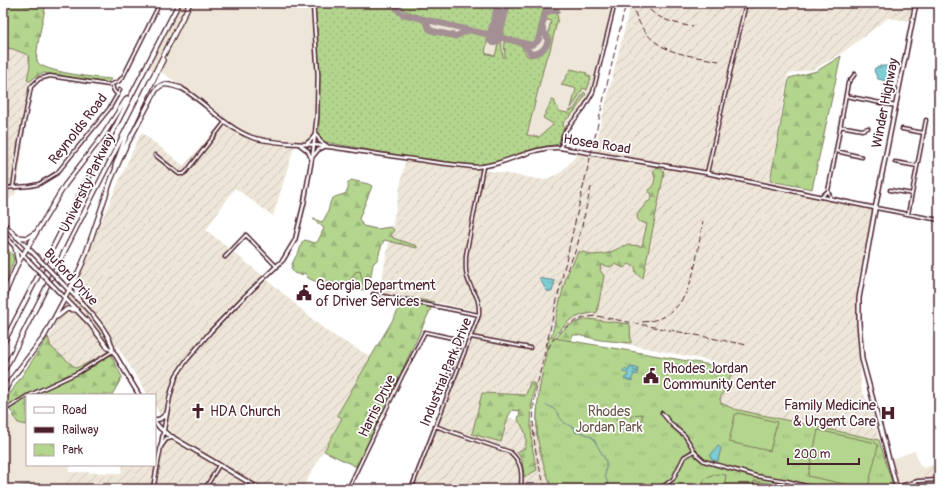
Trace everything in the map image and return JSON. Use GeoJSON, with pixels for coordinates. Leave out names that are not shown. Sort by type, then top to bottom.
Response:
{"type":"FeatureCollection","features":[{"type":"Feature","properties":{"kind":"highway","name":"University Parkway"},"geometry":{"type":"LineString","coordinates":[[3,344],[179,3]]}},
{"type":"Feature","properties":{"kind":"highway","name":"University Parkway"},"geometry":{"type":"LineString","coordinates":[[3,373],[190,3]]}},
{"type":"Feature","properties":{"kind":"highway"},"geometry":{"type":"LineString","coordinates":[[3,393],[13,377],[44,337],[74,281],[83,262],[123,144],[161,64],[166,50]]}},
{"type":"Feature","properties":{"kind":"highway"},"geometry":{"type":"LineString","coordinates":[[3,304],[7,289],[18,263],[67,182],[110,126],[142,73]]}},
{"type":"Feature","properties":{"kind":"highway"},"geometry":{"type":"LineString","coordinates":[[111,180],[124,150],[158,87],[166,84],[181,88]]}},
{"type":"Feature","properties":{"kind":"highway"},"geometry":{"type":"LineString","coordinates":[[17,237],[27,238],[38,231]]}},
{"type":"Feature","properties":{"kind":"highway"},"geometry":{"type":"LineString","coordinates":[[15,247],[18,263]]}},
{"type":"Feature","properties":{"kind":"highway"},"geometry":{"type":"LineString","coordinates":[[74,281],[75,292],[78,299]]}},
{"type":"Feature","properties":{"kind":"highway"},"geometry":{"type":"LineString","coordinates":[[54,319],[67,309],[77,310]]}},
{"type":"Feature","properties":{"kind":"main road","name":"Winder Highway"},"geometry":{"type":"LineString","coordinates":[[897,488],[862,359],[860,343],[860,298],[916,3]]}},
{"type":"Feature","properties":{"kind":"main road","name":"Buford Drive"},"geometry":{"type":"LineString","coordinates":[[3,223],[78,299],[103,329],[113,344],[114,351],[138,394]]}},
{"type":"Feature","properties":{"kind":"main road","name":"Buford Drive"},"geometry":{"type":"LineString","coordinates":[[3,234],[90,324],[108,348],[114,351]]}},
{"type":"Feature","properties":{"kind":"main road"},"geometry":{"type":"LineString","coordinates":[[156,421],[163,418],[166,414]]}},
{"type":"Feature","properties":{"kind":"main road"},"geometry":{"type":"LineString","coordinates":[[156,422],[163,431],[173,438],[260,489]]}},
{"type":"Feature","properties":{"kind":"main road"},"geometry":{"type":"LineString","coordinates":[[160,446],[166,439],[173,438]]}},
{"type":"Feature","properties":{"kind":"street"},"geometry":{"type":"LineString","coordinates":[[13,187],[31,87],[42,77],[50,76],[112,85],[118,82],[123,76],[159,3]]}},
{"type":"Feature","properties":{"kind":"street"},"geometry":{"type":"LineString","coordinates":[[153,489],[166,414],[176,376],[195,349],[242,299],[288,254],[295,240],[304,203],[316,134],[318,86],[313,3]]}},
{"type":"Feature","properties":{"kind":"street"},"geometry":{"type":"LineString","coordinates":[[561,148],[563,136],[566,130],[584,108],[593,92],[615,3]]}},
{"type":"Feature","properties":{"kind":"street"},"geometry":{"type":"LineString","coordinates":[[707,173],[746,3]]}},
{"type":"Feature","properties":{"kind":"street"},"geometry":{"type":"LineString","coordinates":[[831,199],[828,191],[848,83],[855,74]]}},
{"type":"Feature","properties":{"kind":"street"},"geometry":{"type":"LineString","coordinates":[[112,85],[113,90],[118,95]]}},
{"type":"Feature","properties":{"kind":"street","name":"Hosea Road"},"geometry":{"type":"LineString","coordinates":[[181,88],[233,128],[251,137],[263,140],[327,146],[461,166],[483,167],[498,164],[536,150],[561,148],[707,173],[876,208]]}},
{"type":"Feature","properties":{"kind":"street","name":"Reynolds Road"},"geometry":{"type":"LineString","coordinates":[[3,188],[39,184],[57,173],[109,109],[120,90]]}},
{"type":"Feature","properties":{"kind":"street"},"geometry":{"type":"LineString","coordinates":[[846,96],[897,106]]}},
{"type":"Feature","properties":{"kind":"street"},"geometry":{"type":"LineString","coordinates":[[908,214],[926,120]]}},
{"type":"Feature","properties":{"kind":"street"},"geometry":{"type":"LineString","coordinates":[[155,155],[179,174],[183,174],[225,122]]}},
{"type":"Feature","properties":{"kind":"street"},"geometry":{"type":"LineString","coordinates":[[840,126],[862,130],[868,128]]}},
{"type":"Feature","properties":{"kind":"street"},"geometry":{"type":"LineString","coordinates":[[902,129],[924,133]]}},
{"type":"Feature","properties":{"kind":"street"},"geometry":{"type":"LineString","coordinates":[[305,144],[316,134]]}},
{"type":"Feature","properties":{"kind":"street"},"geometry":{"type":"LineString","coordinates":[[316,134],[320,141],[327,146]]}},
{"type":"Feature","properties":{"kind":"street"},"geometry":{"type":"LineString","coordinates":[[299,143],[308,151],[312,158]]}},
{"type":"Feature","properties":{"kind":"street"},"geometry":{"type":"LineString","coordinates":[[312,158],[318,150],[327,146]]}},
{"type":"Feature","properties":{"kind":"street"},"geometry":{"type":"LineString","coordinates":[[836,151],[862,157]]}},
{"type":"Feature","properties":{"kind":"street"},"geometry":{"type":"LineString","coordinates":[[895,162],[918,166]]}},
{"type":"Feature","properties":{"kind":"street","name":"Industrial Park Drive"},"geometry":{"type":"LineString","coordinates":[[411,489],[479,315],[479,298],[467,276],[466,261],[483,167]]}},
{"type":"Feature","properties":{"kind":"street"},"geometry":{"type":"LineString","coordinates":[[890,190],[912,194]]}},
{"type":"Feature","properties":{"kind":"street"},"geometry":{"type":"LineString","coordinates":[[821,197],[828,191]]}},
{"type":"Feature","properties":{"kind":"street"},"geometry":{"type":"LineString","coordinates":[[876,208],[939,220]]}},
{"type":"Feature","properties":{"kind":"street"},"geometry":{"type":"LineString","coordinates":[[225,257],[246,235],[277,266]]}},
{"type":"Feature","properties":{"kind":"street"},"geometry":{"type":"LineString","coordinates":[[373,294],[479,315]]}},
{"type":"Feature","properties":{"kind":"street","name":"Harris Drive"},"geometry":{"type":"LineString","coordinates":[[348,489],[425,332],[461,340],[451,370]]}},
{"type":"Feature","properties":{"kind":"street"},"geometry":{"type":"LineString","coordinates":[[471,337],[530,348]]}},
{"type":"Feature","properties":{"kind":"street"},"geometry":{"type":"LineString","coordinates":[[32,394],[79,372],[114,351]]}},
{"type":"Feature","properties":{"kind":"street"},"geometry":{"type":"LineString","coordinates":[[451,370],[454,379]]}},
{"type":"Feature","properties":{"kind":"street"},"geometry":{"type":"LineString","coordinates":[[448,377],[451,370]]}},
{"type":"Feature","properties":{"kind":"street"},"geometry":{"type":"LineString","coordinates":[[3,411],[26,397]]}},
{"type":"Feature","properties":{"kind":"street"},"geometry":{"type":"LineString","coordinates":[[662,413],[672,425],[685,436],[694,452],[701,459],[712,464],[756,476],[787,481],[817,489]]}},
{"type":"Feature","properties":{"kind":"street"},"geometry":{"type":"LineString","coordinates":[[435,426],[510,452],[516,458],[521,467],[521,489]]}},
{"type":"Feature","properties":{"kind":"street"},"geometry":{"type":"LineString","coordinates":[[660,489],[673,479],[684,457],[694,452]]}},
{"type":"Feature","properties":{"kind":"street"},"geometry":{"type":"LineString","coordinates":[[205,489],[219,465]]}},
{"type":"Feature","properties":{"kind":"street"},"geometry":{"type":"LineString","coordinates":[[897,488],[918,481],[939,480]]}},
{"type":"Feature","properties":{"kind":"shaded area"},"geometry":{"type":"Polygon","coordinates":[[[182,3],[315,3],[318,91],[313,145],[295,144],[259,137],[236,128],[207,102],[164,74],[149,68],[182,3]]]}},
{"type":"Feature","properties":{"kind":"shaded area"},"geometry":{"type":"Polygon","coordinates":[[[318,3],[612,3],[594,82],[586,101],[563,130],[533,146],[318,3]]]}},
{"type":"Feature","properties":{"kind":"shaded area"},"geometry":{"type":"Polygon","coordinates":[[[631,3],[912,3],[910,21],[888,18],[842,53],[815,69],[788,74],[769,182],[843,200],[874,205],[857,285],[861,388],[873,413],[879,440],[734,409],[722,404],[720,399],[736,366],[601,339],[552,323],[539,395],[482,393],[472,433],[500,442],[508,417],[537,426],[541,454],[552,489],[408,489],[454,375],[477,311],[426,300],[379,293],[406,157],[544,180],[560,173],[580,152],[593,154],[631,3]]]}},
{"type":"Feature","properties":{"kind":"shaded area"},"geometry":{"type":"Polygon","coordinates":[[[3,40],[37,53],[16,193],[3,205],[3,40]]]}},
{"type":"Feature","properties":{"kind":"shaded area"},"geometry":{"type":"Polygon","coordinates":[[[225,118],[236,128],[259,137],[295,144],[273,216],[235,188],[206,230],[263,276],[326,331],[371,357],[337,415],[342,418],[302,489],[61,489],[68,472],[121,473],[123,466],[156,466],[156,446],[161,447],[168,428],[156,408],[156,394],[147,394],[117,346],[77,371],[45,347],[141,132],[184,166],[225,118]]]}},
{"type":"Feature","properties":{"kind":"shaded area"},"geometry":{"type":"Polygon","coordinates":[[[3,415],[26,418],[26,466],[71,466],[61,489],[3,489],[3,415]]]}},
{"type":"Feature","properties":{"kind":"shaded area"},"geometry":{"type":"Polygon","coordinates":[[[915,451],[920,466],[924,468],[921,472],[922,479],[901,484],[897,481],[891,459],[915,451]]]}},
{"type":"Feature","properties":{"kind":"shaded area"},"geometry":{"type":"Polygon","coordinates":[[[939,463],[939,489],[916,489],[914,481],[922,479],[921,472],[924,468],[939,463]]]}},
{"type":"Feature","properties":{"kind":"green space"},"geometry":{"type":"Polygon","coordinates":[[[3,3],[46,3],[37,49],[37,61],[41,65],[71,74],[111,79],[108,83],[44,73],[30,81],[27,80],[30,65],[28,55],[3,47],[3,3]]]}},
{"type":"Feature","properties":{"kind":"green space"},"geometry":{"type":"Polygon","coordinates":[[[315,3],[395,3],[395,9],[398,14],[422,21],[429,32],[456,39],[468,32],[488,37],[485,53],[495,56],[499,40],[501,40],[503,57],[505,57],[504,41],[521,45],[527,56],[536,56],[543,53],[548,47],[551,38],[548,33],[551,21],[547,20],[546,17],[549,13],[553,12],[558,18],[549,54],[546,58],[527,135],[539,137],[553,125],[543,118],[552,100],[555,101],[558,111],[568,113],[574,109],[584,92],[586,94],[575,111],[563,123],[564,131],[559,144],[536,148],[494,163],[478,165],[424,160],[325,142],[320,138],[319,133],[319,79],[315,3]]]}},
{"type":"Feature","properties":{"kind":"green space"},"geometry":{"type":"Polygon","coordinates":[[[401,3],[497,3],[491,28],[488,32],[485,32],[403,10],[401,3]]]}},
{"type":"Feature","properties":{"kind":"green space"},"geometry":{"type":"Polygon","coordinates":[[[508,3],[545,3],[534,42],[530,43],[505,37],[501,32],[508,3]]]}},
{"type":"Feature","properties":{"kind":"green space"},"geometry":{"type":"Polygon","coordinates":[[[841,56],[812,189],[770,181],[789,78],[817,71],[841,56]]]}},
{"type":"Feature","properties":{"kind":"green space"},"geometry":{"type":"Polygon","coordinates":[[[571,69],[587,73],[586,75],[591,77],[587,90],[583,88],[571,108],[576,89],[561,85],[571,69]]]}},
{"type":"Feature","properties":{"kind":"green space"},"geometry":{"type":"Polygon","coordinates":[[[656,167],[663,170],[664,173],[643,278],[636,273],[635,267],[629,264],[624,268],[615,264],[610,267],[601,265],[600,270],[604,276],[597,312],[582,315],[570,320],[553,337],[551,336],[566,277],[578,252],[592,255],[603,254],[609,253],[623,246],[642,246],[647,224],[638,221],[637,215],[646,203],[651,200],[652,194],[649,190],[653,187],[655,178],[653,171],[656,167]]]}},
{"type":"Feature","properties":{"kind":"green space"},"geometry":{"type":"Polygon","coordinates":[[[351,180],[372,186],[359,219],[363,226],[377,229],[391,227],[394,230],[391,234],[393,238],[417,246],[417,248],[384,240],[378,259],[373,264],[370,281],[366,289],[360,290],[338,285],[332,282],[319,283],[308,278],[305,273],[301,275],[294,273],[291,268],[302,242],[305,240],[315,243],[318,241],[324,228],[313,219],[322,222],[327,214],[331,200],[347,191],[348,183],[351,180]]]}},
{"type":"Feature","properties":{"kind":"green space"},"geometry":{"type":"Polygon","coordinates":[[[3,244],[12,254],[14,260],[3,289],[3,244]]]}},
{"type":"Feature","properties":{"kind":"green space"},"geometry":{"type":"Polygon","coordinates":[[[360,271],[363,282],[361,286],[358,286],[350,281],[355,272],[360,271]]]}},
{"type":"Feature","properties":{"kind":"green space"},"geometry":{"type":"Polygon","coordinates":[[[406,297],[434,302],[357,467],[324,451],[342,418],[337,415],[406,297]]]}},
{"type":"Feature","properties":{"kind":"green space"},"geometry":{"type":"Polygon","coordinates":[[[588,319],[630,324],[631,343],[600,340],[573,335],[562,358],[537,436],[537,411],[541,381],[554,341],[566,327],[588,319]]]}},
{"type":"Feature","properties":{"kind":"green space"},"geometry":{"type":"Polygon","coordinates":[[[48,337],[51,347],[76,368],[110,353],[122,377],[113,394],[26,394],[26,425],[18,423],[5,401],[48,337]]]}},
{"type":"Feature","properties":{"kind":"green space","name":"Rhodes Jordan Park"},"geometry":{"type":"Polygon","coordinates":[[[549,337],[734,369],[720,399],[721,403],[734,409],[879,440],[894,489],[552,489],[544,466],[537,434],[539,392],[549,337]]]}},
{"type":"Feature","properties":{"kind":"green space"},"geometry":{"type":"Polygon","coordinates":[[[530,382],[535,384],[531,427],[534,459],[537,470],[524,477],[522,460],[517,452],[525,448],[526,440],[524,430],[518,420],[520,411],[512,410],[508,417],[501,442],[472,434],[482,393],[526,395],[530,382]]]}},
{"type":"Feature","properties":{"kind":"green space"},"geometry":{"type":"Polygon","coordinates":[[[616,411],[626,414],[624,421],[613,418],[616,411]]]}},
{"type":"Feature","properties":{"kind":"green space"},"geometry":{"type":"Polygon","coordinates":[[[738,413],[777,422],[770,451],[729,442],[735,415],[738,413]]]}},
{"type":"Feature","properties":{"kind":"green space"},"geometry":{"type":"Polygon","coordinates":[[[642,414],[642,422],[631,422],[631,415],[642,414]]]}},
{"type":"Feature","properties":{"kind":"green space"},"geometry":{"type":"Polygon","coordinates":[[[818,430],[876,443],[878,446],[868,487],[866,489],[808,476],[818,430]]]}},
{"type":"Feature","properties":{"kind":"green space"},"geometry":{"type":"Polygon","coordinates":[[[717,474],[726,475],[724,489],[699,489],[705,479],[717,474]]]}},
{"type":"Feature","properties":{"kind":"green space"},"geometry":{"type":"Polygon","coordinates":[[[754,481],[777,485],[780,489],[753,489],[754,481]]]}},
{"type":"Feature","properties":{"kind":"water"},"geometry":{"type":"Polygon","coordinates":[[[887,66],[889,68],[888,78],[886,81],[878,79],[874,71],[875,68],[887,66]]]}},
{"type":"Feature","properties":{"kind":"water"},"geometry":{"type":"Polygon","coordinates":[[[539,278],[555,281],[552,292],[547,291],[539,278]]]}},
{"type":"Feature","properties":{"kind":"water"},"geometry":{"type":"Polygon","coordinates":[[[629,368],[637,368],[638,370],[637,372],[633,370],[638,373],[637,375],[633,373],[634,375],[632,381],[624,379],[627,377],[628,373],[622,372],[624,369],[629,371],[629,368]]]}},
{"type":"Feature","properties":{"kind":"water"},"geometry":{"type":"Polygon","coordinates":[[[718,446],[721,448],[718,461],[712,460],[710,456],[718,446]]]}},
{"type":"Feature","properties":{"kind":"waterway"},"geometry":{"type":"LineString","coordinates":[[546,405],[555,410],[564,422],[574,427],[576,433],[581,432],[593,438],[606,461],[605,476],[610,489]]}},
{"type":"Feature","properties":{"kind":"waterway"},"geometry":{"type":"LineString","coordinates":[[3,489],[29,485],[35,486]]}},
{"type":"Feature","properties":{"kind":"taxiway"},"geometry":{"type":"LineString","coordinates":[[398,3],[397,9],[402,14],[532,45],[539,39],[548,3]]}},
{"type":"Feature","properties":{"kind":"taxiway"},"geometry":{"type":"LineString","coordinates":[[545,15],[549,11],[557,11]]}},
{"type":"Feature","properties":{"kind":"taxiway"},"geometry":{"type":"LineString","coordinates":[[423,19],[426,20],[429,29],[433,31],[456,36],[469,30]]}},
{"type":"Feature","properties":{"kind":"taxiway"},"geometry":{"type":"LineString","coordinates":[[521,43],[525,45],[530,53],[541,51],[548,41],[542,26]]}},
{"type":"Feature","properties":{"kind":"runway"},"geometry":{"type":"LineString","coordinates":[[494,38],[503,3]]}},
{"type":"Feature","properties":{"kind":"railway"},"geometry":{"type":"LineString","coordinates":[[546,489],[534,440],[533,416],[536,390],[626,3]]}},
{"type":"Feature","properties":{"kind":"railway"},"geometry":{"type":"LineString","coordinates":[[632,3],[636,16],[643,29],[650,38],[658,44],[667,49],[687,55],[719,61]]}},
{"type":"Feature","properties":{"kind":"railway"},"geometry":{"type":"LineString","coordinates":[[644,3],[654,13],[666,20],[693,27]]}},
{"type":"Feature","properties":{"kind":"railway"},"geometry":{"type":"LineString","coordinates":[[567,270],[577,247],[591,187]]}},
{"type":"Feature","properties":{"kind":"railway"},"geometry":{"type":"LineString","coordinates":[[642,322],[660,318],[673,310],[682,299],[689,285],[694,269],[703,221]]}},
{"type":"Feature","properties":{"kind":"railway"},"geometry":{"type":"LineString","coordinates":[[548,349],[556,336],[568,325],[582,319],[597,316],[747,345]]}},
{"type":"Feature","properties":{"kind":"place","name":"Georgia Department of Driver Services"},"geometry":{"type":"Point","coordinates":[304,293]}},
{"type":"Feature","properties":{"kind":"place","name":"Rhodes Jordan Community Center"},"geometry":{"type":"Point","coordinates":[651,376]}},
{"type":"Feature","properties":{"kind":"place","name":"HDA Church"},"geometry":{"type":"Point","coordinates":[198,411]}},
{"type":"Feature","properties":{"kind":"place","name":"Family Medicine & Urgent Care"},"geometry":{"type":"Point","coordinates":[888,413]}}]}
